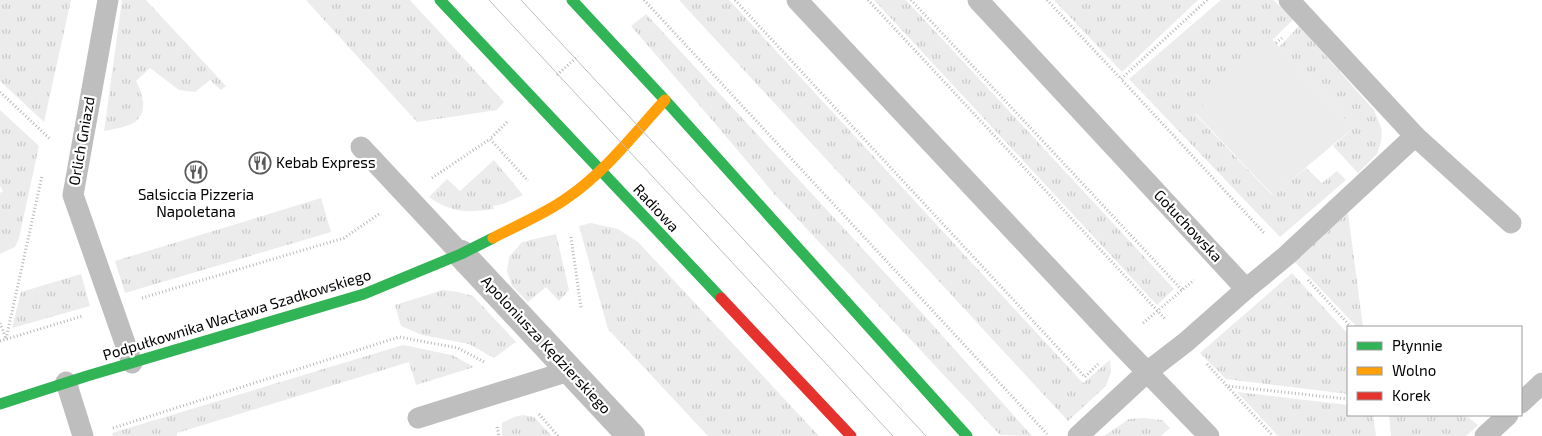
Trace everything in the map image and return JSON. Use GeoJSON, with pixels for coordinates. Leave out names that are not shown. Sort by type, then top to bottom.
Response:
{"type":"FeatureCollection","features":[{"type":"Feature","properties":{"kind":"street","name":"Radiowa"},"geometry":{"type":"LineString","coordinates":[[440,0],[851,436]]}},
{"type":"Feature","properties":{"kind":"street"},"geometry":{"type":"LineString","coordinates":[[572,0],[665,100],[966,436]]}},
{"type":"Feature","properties":{"kind":"street","name":"Podpułkownika Wacława Szadkowskiego"},"geometry":{"type":"LineString","coordinates":[[0,404],[66,382],[364,294],[461,254],[560,204],[601,171],[665,100]]}},
{"type":"Feature","properties":{"kind":"street","name":"Apoloniusza Kędzierskiego"},"geometry":{"type":"LineString","coordinates":[[461,254],[631,436]]}},
{"type":"Feature","properties":{"kind":"lane","name":"Orlich Gniazd"},"geometry":{"type":"LineString","coordinates":[[108,0],[73,195],[132,363]]}},
{"type":"Feature","properties":{"kind":"lane"},"geometry":{"type":"LineString","coordinates":[[797,0],[1209,436]]}},
{"type":"Feature","properties":{"kind":"lane","name":"Gołuchowska"},"geometry":{"type":"LineString","coordinates":[[978,0],[1246,289]]}},
{"type":"Feature","properties":{"kind":"lane"},"geometry":{"type":"LineString","coordinates":[[1289,0],[1415,136],[1511,223]]}},
{"type":"Feature","properties":{"kind":"lane"},"geometry":{"type":"LineString","coordinates":[[1078,436],[1147,372],[1186,342],[1286,256],[1415,136]]}},
{"type":"Feature","properties":{"kind":"lane"},"geometry":{"type":"LineString","coordinates":[[361,147],[461,254]]}},
{"type":"Feature","properties":{"kind":"lane"},"geometry":{"type":"LineString","coordinates":[[418,418],[569,371]]}},
{"type":"Feature","properties":{"kind":"lane"},"geometry":{"type":"LineString","coordinates":[[66,382],[83,436]]}},
{"type":"Feature","properties":{"kind":"lane"},"geometry":{"type":"LineString","coordinates":[[1522,401],[1542,383]]}},
{"type":"Feature","properties":{"kind":"lane"},"geometry":{"type":"LineString","coordinates":[[1485,436],[1507,416]]}},
{"type":"Feature","properties":{"kind":"path"},"geometry":{"type":"LineString","coordinates":[[644,0],[1050,436]]}},
{"type":"Feature","properties":{"kind":"path"},"geometry":{"type":"LineString","coordinates":[[868,0],[1273,436]]}},
{"type":"Feature","properties":{"kind":"path"},"geometry":{"type":"LineString","coordinates":[[911,0],[1182,290]]}},
{"type":"Feature","properties":{"kind":"path"},"geometry":{"type":"LineString","coordinates":[[1047,0],[1350,326]]}},
{"type":"Feature","properties":{"kind":"path"},"geometry":{"type":"LineString","coordinates":[[1121,79],[1207,0]]}},
{"type":"Feature","properties":{"kind":"path"},"geometry":{"type":"LineString","coordinates":[[0,92],[50,139]]}},
{"type":"Feature","properties":{"kind":"path"},"geometry":{"type":"LineString","coordinates":[[0,341],[344,238],[490,139]]}},
{"type":"Feature","properties":{"kind":"path"},"geometry":{"type":"LineString","coordinates":[[105,430],[399,337],[458,348],[492,367]]}},
{"type":"Feature","properties":{"kind":"path"},"geometry":{"type":"LineString","coordinates":[[1227,386],[1347,399]]}},
{"type":"Feature","properties":{"kind":"path"},"geometry":{"type":"LineString","coordinates":[[537,412],[558,436]]}},
{"type":"Feature","properties":{"kind":"green space"},"geometry":{"type":"Polygon","coordinates":[[[0,0],[71,0],[44,122],[0,81],[0,0]]]}},
{"type":"Feature","properties":{"kind":"green space"},"geometry":{"type":"Polygon","coordinates":[[[122,0],[146,0],[226,86],[221,90],[210,80],[195,92],[179,90],[150,68],[136,81],[143,102],[142,113],[139,118],[135,122],[120,128],[104,131],[122,0]]]}},
{"type":"Feature","properties":{"kind":"green space"},"geometry":{"type":"Polygon","coordinates":[[[306,0],[410,0],[504,102],[497,110],[417,122],[306,0]]]}},
{"type":"Feature","properties":{"kind":"green space"},"geometry":{"type":"Polygon","coordinates":[[[679,0],[729,0],[1083,383],[1110,360],[1111,372],[1106,386],[1068,421],[679,0]]]}},
{"type":"Feature","properties":{"kind":"green space"},"geometry":{"type":"Polygon","coordinates":[[[874,0],[906,0],[1174,289],[1157,305],[874,0]]]}},
{"type":"Feature","properties":{"kind":"green space"},"geometry":{"type":"Polygon","coordinates":[[[1054,0],[1198,0],[1122,72],[1054,0]]]}},
{"type":"Feature","properties":{"kind":"green space"},"geometry":{"type":"Polygon","coordinates":[[[1221,0],[1273,0],[1294,19],[1195,114],[1272,195],[1306,168],[1322,183],[1337,171],[1346,180],[1280,237],[1129,79],[1221,0]]]}},
{"type":"Feature","properties":{"kind":"green space"},"geometry":{"type":"Polygon","coordinates":[[[646,14],[922,313],[1032,436],[1000,435],[775,195],[631,26],[646,14]]]}},
{"type":"Feature","properties":{"kind":"green space"},"geometry":{"type":"Polygon","coordinates":[[[1299,26],[1374,110],[1382,130],[1381,142],[1377,154],[1358,173],[1333,146],[1353,128],[1279,47],[1299,26]]]}},
{"type":"Feature","properties":{"kind":"green space"},"geometry":{"type":"Polygon","coordinates":[[[1272,39],[1353,128],[1273,195],[1195,113],[1272,39]]]}},
{"type":"Feature","properties":{"kind":"green space"},"geometry":{"type":"Polygon","coordinates":[[[0,110],[39,146],[19,238],[15,247],[0,254],[0,193],[3,191],[0,186],[0,110]]]}},
{"type":"Feature","properties":{"kind":"green space"},"geometry":{"type":"Polygon","coordinates":[[[494,160],[523,195],[503,204],[493,206],[494,209],[476,211],[453,209],[429,197],[447,179],[460,191],[494,160]]]}},
{"type":"Feature","properties":{"kind":"green space"},"geometry":{"type":"Polygon","coordinates":[[[321,198],[331,232],[125,293],[115,261],[321,198]]]}},
{"type":"Feature","properties":{"kind":"green space"},"geometry":{"type":"Polygon","coordinates":[[[1348,213],[1363,326],[1356,326],[1294,261],[1348,213]]]}},
{"type":"Feature","properties":{"kind":"green space"},"geometry":{"type":"Polygon","coordinates":[[[591,223],[618,229],[638,242],[819,436],[708,436],[608,329],[579,226],[591,223]]]}},
{"type":"Feature","properties":{"kind":"green space"},"geometry":{"type":"Polygon","coordinates":[[[556,234],[569,290],[559,301],[546,287],[528,302],[512,286],[507,271],[509,257],[522,242],[556,234]]]}},
{"type":"Feature","properties":{"kind":"green space"},"geometry":{"type":"Polygon","coordinates":[[[1292,273],[1347,333],[1347,394],[1226,379],[1200,353],[1292,273]]]}},
{"type":"Feature","properties":{"kind":"green space"},"geometry":{"type":"Polygon","coordinates":[[[81,274],[90,306],[12,328],[21,292],[81,274]]]}},
{"type":"Feature","properties":{"kind":"green space"},"geometry":{"type":"Polygon","coordinates":[[[443,290],[473,296],[516,342],[494,358],[469,344],[422,335],[401,326],[395,305],[443,290]]]}},
{"type":"Feature","properties":{"kind":"green space"},"geometry":{"type":"Polygon","coordinates":[[[403,345],[452,355],[474,367],[416,385],[409,362],[177,433],[177,436],[113,436],[112,433],[403,345]]]}},
{"type":"Feature","properties":{"kind":"green space"},"geometry":{"type":"Polygon","coordinates":[[[1237,392],[1347,405],[1347,416],[1373,416],[1376,436],[1278,436],[1237,392]]]}},
{"type":"Feature","properties":{"kind":"green space"},"geometry":{"type":"Polygon","coordinates":[[[523,415],[534,417],[552,436],[502,436],[502,423],[523,415]]]}},
{"type":"Feature","properties":{"kind":"green space"},"geometry":{"type":"Polygon","coordinates":[[[1389,416],[1459,416],[1468,417],[1478,425],[1466,436],[1391,436],[1389,416]]]}},
{"type":"Feature","properties":{"kind":"green space"},"geometry":{"type":"Polygon","coordinates":[[[1129,419],[1162,420],[1170,428],[1161,436],[1104,436],[1129,419]]]}},
{"type":"Feature","properties":{"kind":"tram line"},"geometry":{"type":"LineString","coordinates":[[489,0],[893,436]]}},
{"type":"Feature","properties":{"kind":"tram line"},"geometry":{"type":"LineString","coordinates":[[521,0],[926,436]]}},
{"type":"Feature","properties":{"kind":"traffic: fast"},"geometry":{"type":"LineString","coordinates":[[440,0],[721,298]]}},
{"type":"Feature","properties":{"kind":"traffic: fast"},"geometry":{"type":"LineString","coordinates":[[572,0],[665,100],[967,436]]}},
{"type":"Feature","properties":{"kind":"traffic: fast"},"geometry":{"type":"LineString","coordinates":[[0,404],[87,376],[364,294],[461,254],[493,238]]}},
{"type":"Feature","properties":{"kind":"traffic: slow"},"geometry":{"type":"LineString","coordinates":[[493,238],[550,209],[581,188],[619,152],[665,100]]}},
{"type":"Feature","properties":{"kind":"traffic: jam"},"geometry":{"type":"LineString","coordinates":[[721,298],[851,436]]}},
{"type":"Feature","properties":{"kind":"place","name":"Kebab Express"},"geometry":{"type":"Point","coordinates":[260,163]}},
{"type":"Feature","properties":{"kind":"place","name":"Salsiccia Pizzeria Napoletana"},"geometry":{"type":"Point","coordinates":[196,172]}}]}
